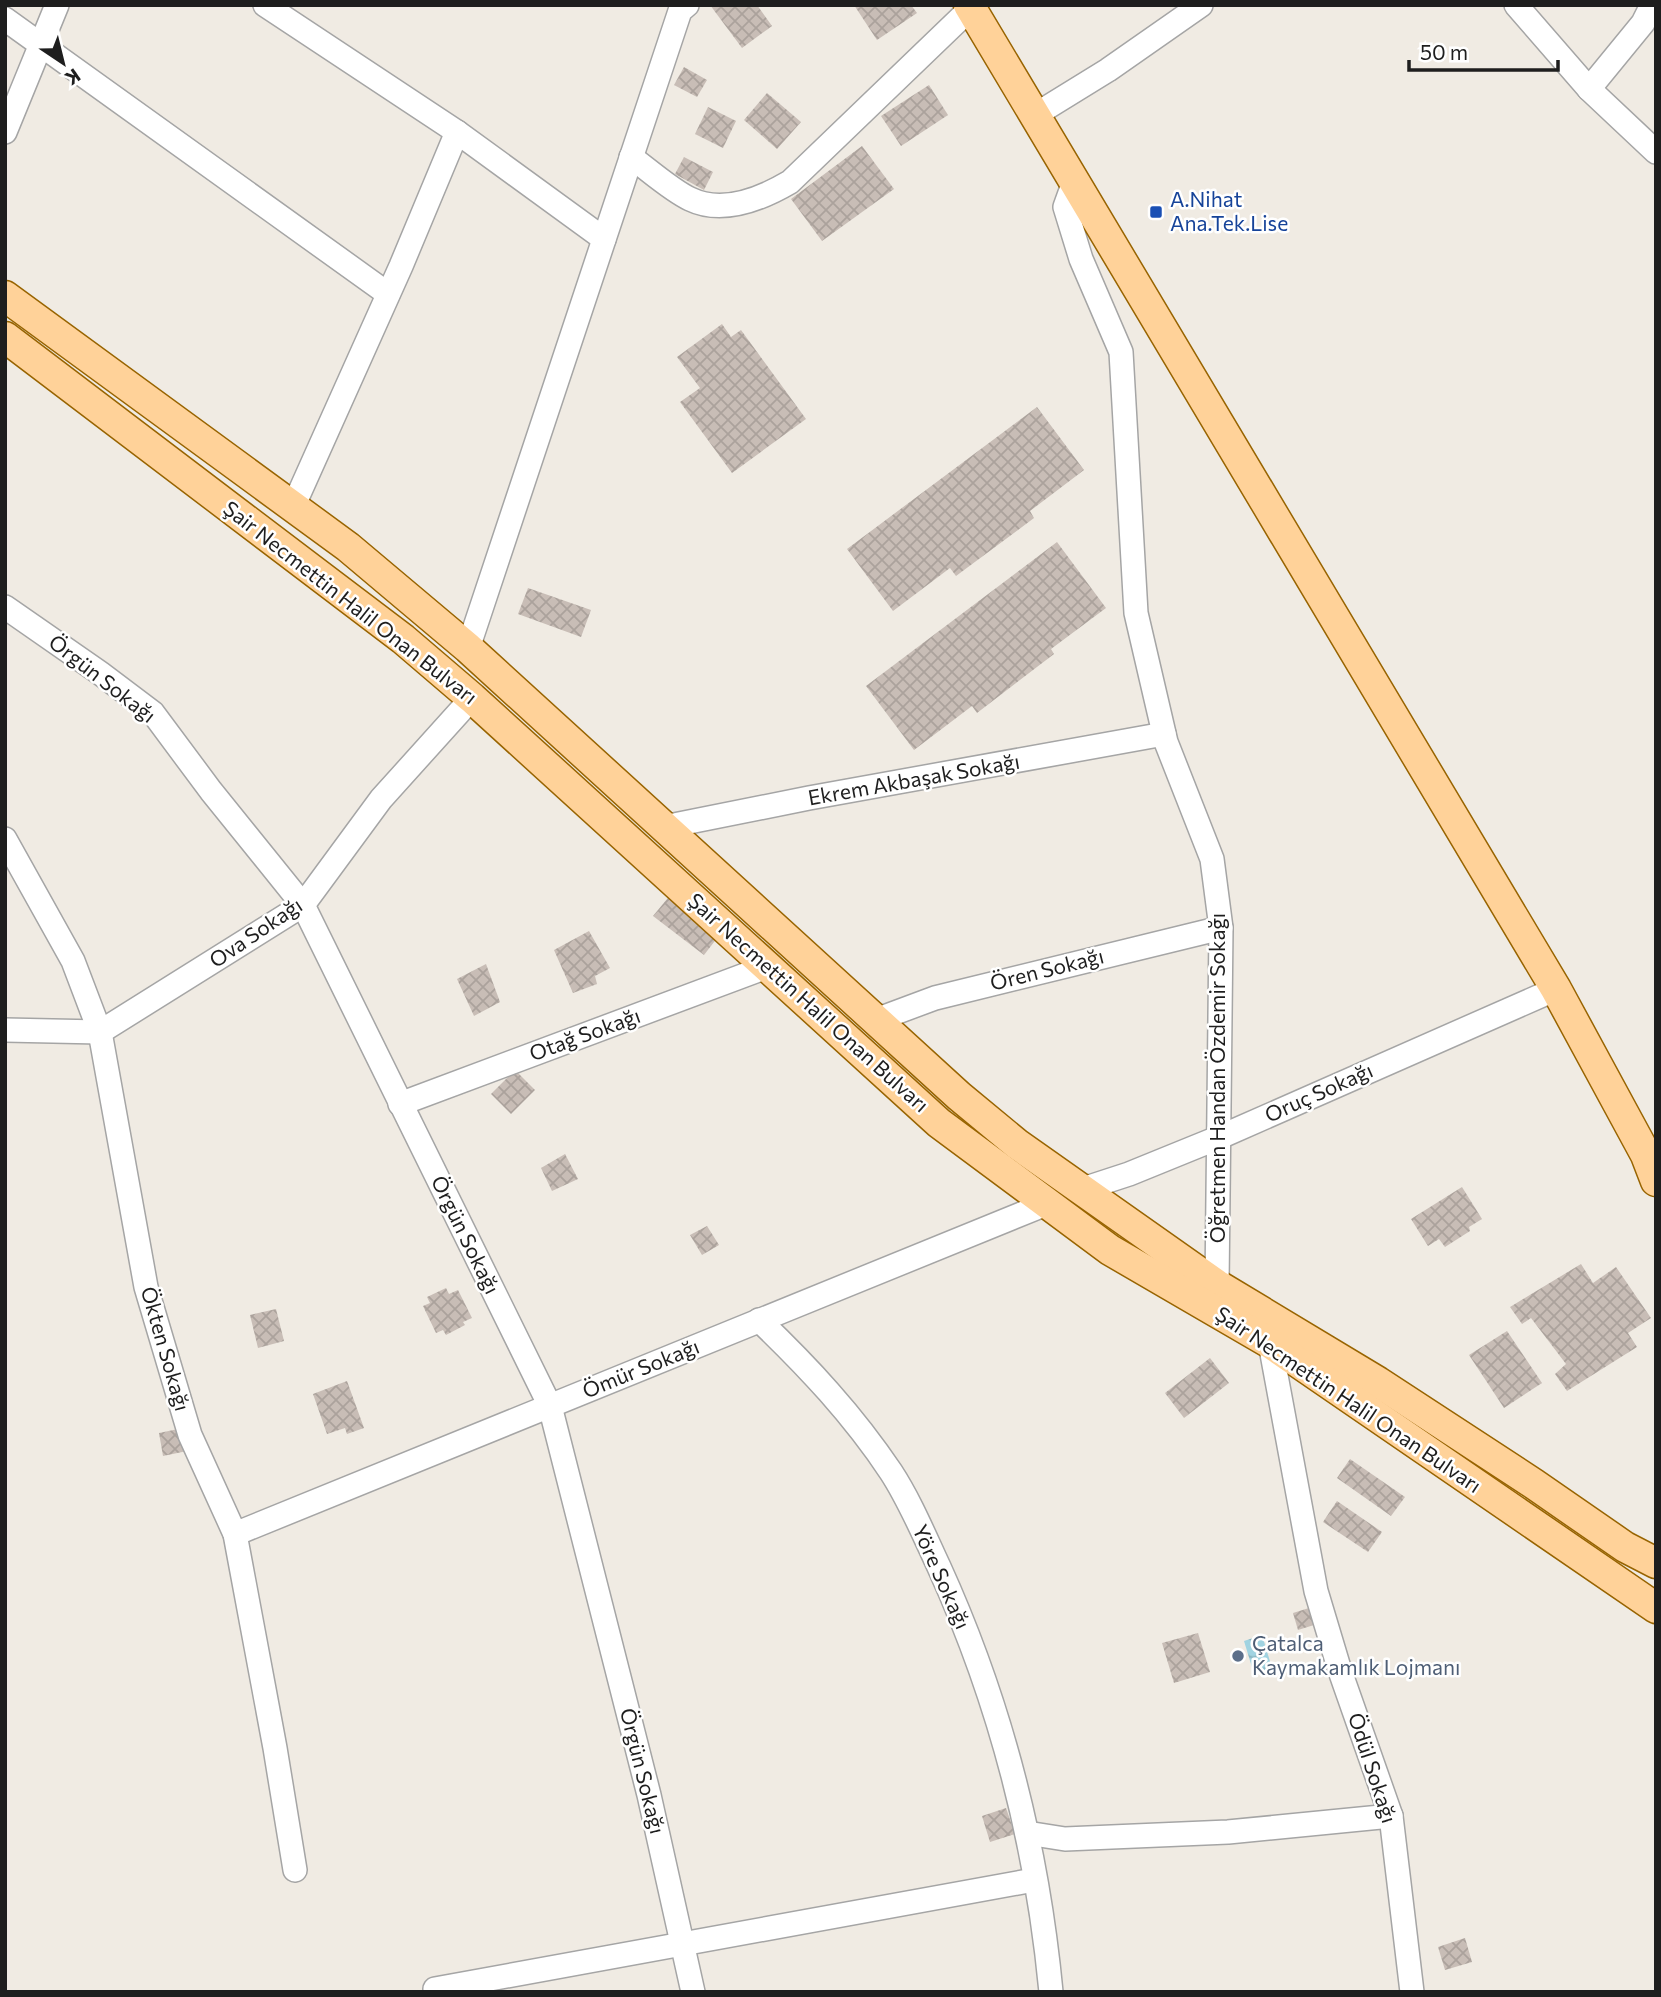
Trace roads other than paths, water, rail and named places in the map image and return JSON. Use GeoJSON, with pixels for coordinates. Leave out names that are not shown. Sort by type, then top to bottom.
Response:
{"type":"FeatureCollection","features":[{"type":"Feature","properties":{"kind":"main road"},"geometry":{"type":"LineString","coordinates":[[970,7],[1556,989],[1652,1168]]}},
{"type":"Feature","properties":{"kind":"main road","name":"Şair Necmettin Halil Onan Bulvarı"},"geometry":{"type":"LineString","coordinates":[[5,296],[348,547],[468,648],[876,1020],[1017,1144],[1217,1285],[1378,1382],[1625,1547],[1656,1563]]}},
{"type":"Feature","properties":{"kind":"main road","name":"Şair Necmettin Halil Onan Bulvarı"},"geometry":{"type":"LineString","coordinates":[[5,337],[402,639],[769,966],[939,1123],[1110,1250],[1270,1343],[1656,1608]]}},
{"type":"Feature","properties":{"kind":"street"},"geometry":{"type":"LineString","coordinates":[[5,132],[57,5]]}},
{"type":"Feature","properties":{"kind":"street"},"geometry":{"type":"LineString","coordinates":[[265,5],[457,132],[604,239]]}},
{"type":"Feature","properties":{"kind":"street"},"geometry":{"type":"LineString","coordinates":[[468,648],[680,11],[687,5]]}},
{"type":"Feature","properties":{"kind":"street"},"geometry":{"type":"LineString","coordinates":[[1035,115],[1108,70],[1201,5]]}},
{"type":"Feature","properties":{"kind":"street"},"geometry":{"type":"LineString","coordinates":[[1516,5],[1589,89],[1656,152]]}},
{"type":"Feature","properties":{"kind":"street"},"geometry":{"type":"LineString","coordinates":[[1589,89],[1643,23],[1652,5]]}},
{"type":"Feature","properties":{"kind":"street"},"geometry":{"type":"LineString","coordinates":[[631,157],[691,200],[723,206],[765,197],[790,182],[970,7]]}},
{"type":"Feature","properties":{"kind":"street"},"geometry":{"type":"LineString","coordinates":[[5,19],[388,294]]}},
{"type":"Feature","properties":{"kind":"street"},"geometry":{"type":"LineString","coordinates":[[293,507],[457,132]]}},
{"type":"Feature","properties":{"kind":"street","name":"Öğretmen Handan Özdemir Sokağı"},"geometry":{"type":"LineString","coordinates":[[1074,181],[1065,207],[1081,259],[1121,352],[1136,613],[1164,734],[1212,859],[1221,928],[1217,1285]]}},
{"type":"Feature","properties":{"kind":"street","name":"Örgün Sokağı"},"geometry":{"type":"LineString","coordinates":[[5,607],[153,713],[211,791],[303,905],[550,1406],[649,1795],[693,1992]]}},
{"type":"Feature","properties":{"kind":"street","name":"Ova Sokağı"},"geometry":{"type":"LineString","coordinates":[[100,1031],[303,905],[381,799],[471,698]]}},
{"type":"Feature","properties":{"kind":"street","name":"Ekrem Akbaşak Sokağı"},"geometry":{"type":"LineString","coordinates":[[664,827],[1164,734]]}},
{"type":"Feature","properties":{"kind":"street","name":"Ökten Sokağı"},"geometry":{"type":"LineString","coordinates":[[5,839],[73,961],[100,1031],[146,1287],[190,1435],[235,1534],[295,1870]]}},
{"type":"Feature","properties":{"kind":"street","name":"Ören Sokağı"},"geometry":{"type":"LineString","coordinates":[[876,1020],[935,998],[1221,928]]}},
{"type":"Feature","properties":{"kind":"street","name":"Otağ Sokağı"},"geometry":{"type":"LineString","coordinates":[[400,1104],[769,966]]}},
{"type":"Feature","properties":{"kind":"street","name":"Oruç Sokağı"},"geometry":{"type":"LineString","coordinates":[[1080,1190],[1129,1174],[1220,1136],[1556,989]]}},
{"type":"Feature","properties":{"kind":"street"},"geometry":{"type":"LineString","coordinates":[[5,1030],[100,1031]]}},
{"type":"Feature","properties":{"kind":"street","name":"Ömür Sokağı"},"geometry":{"type":"LineString","coordinates":[[235,1534],[1046,1204]]}},
{"type":"Feature","properties":{"kind":"street","name":"Yöre Sokağı"},"geometry":{"type":"LineString","coordinates":[[759,1320],[809,1367],[853,1419],[892,1474],[926,1539],[958,1611],[999,1723],[1027,1833],[1051,1992]]}},
{"type":"Feature","properties":{"kind":"street","name":"Ödül Sokağı"},"geometry":{"type":"LineString","coordinates":[[1270,1343],[1317,1591],[1340,1671],[1391,1816],[1412,1992]]}},
{"type":"Feature","properties":{"kind":"street"},"geometry":{"type":"LineString","coordinates":[[1027,1833],[1065,1839],[1228,1832],[1391,1816]]}},
{"type":"Feature","properties":{"kind":"street"},"geometry":{"type":"LineString","coordinates":[[435,1989],[1034,1880]]}},
{"type":"Feature","properties":{"kind":"water"},"geometry":{"type":"Polygon","coordinates":[[[1262,1635],[1272,1668],[1254,1674],[1244,1641],[1262,1635]]]}},
{"type":"Feature","properties":{"kind":"place","name":"A.Nihat Ana.Tek.Lise"},"geometry":{"type":"Point","coordinates":[1156,212]}},
{"type":"Feature","properties":{"kind":"place","name":"Çatalca Kaymakamlık Lojmanı"},"geometry":{"type":"Point","coordinates":[1238,1656]}}]}
